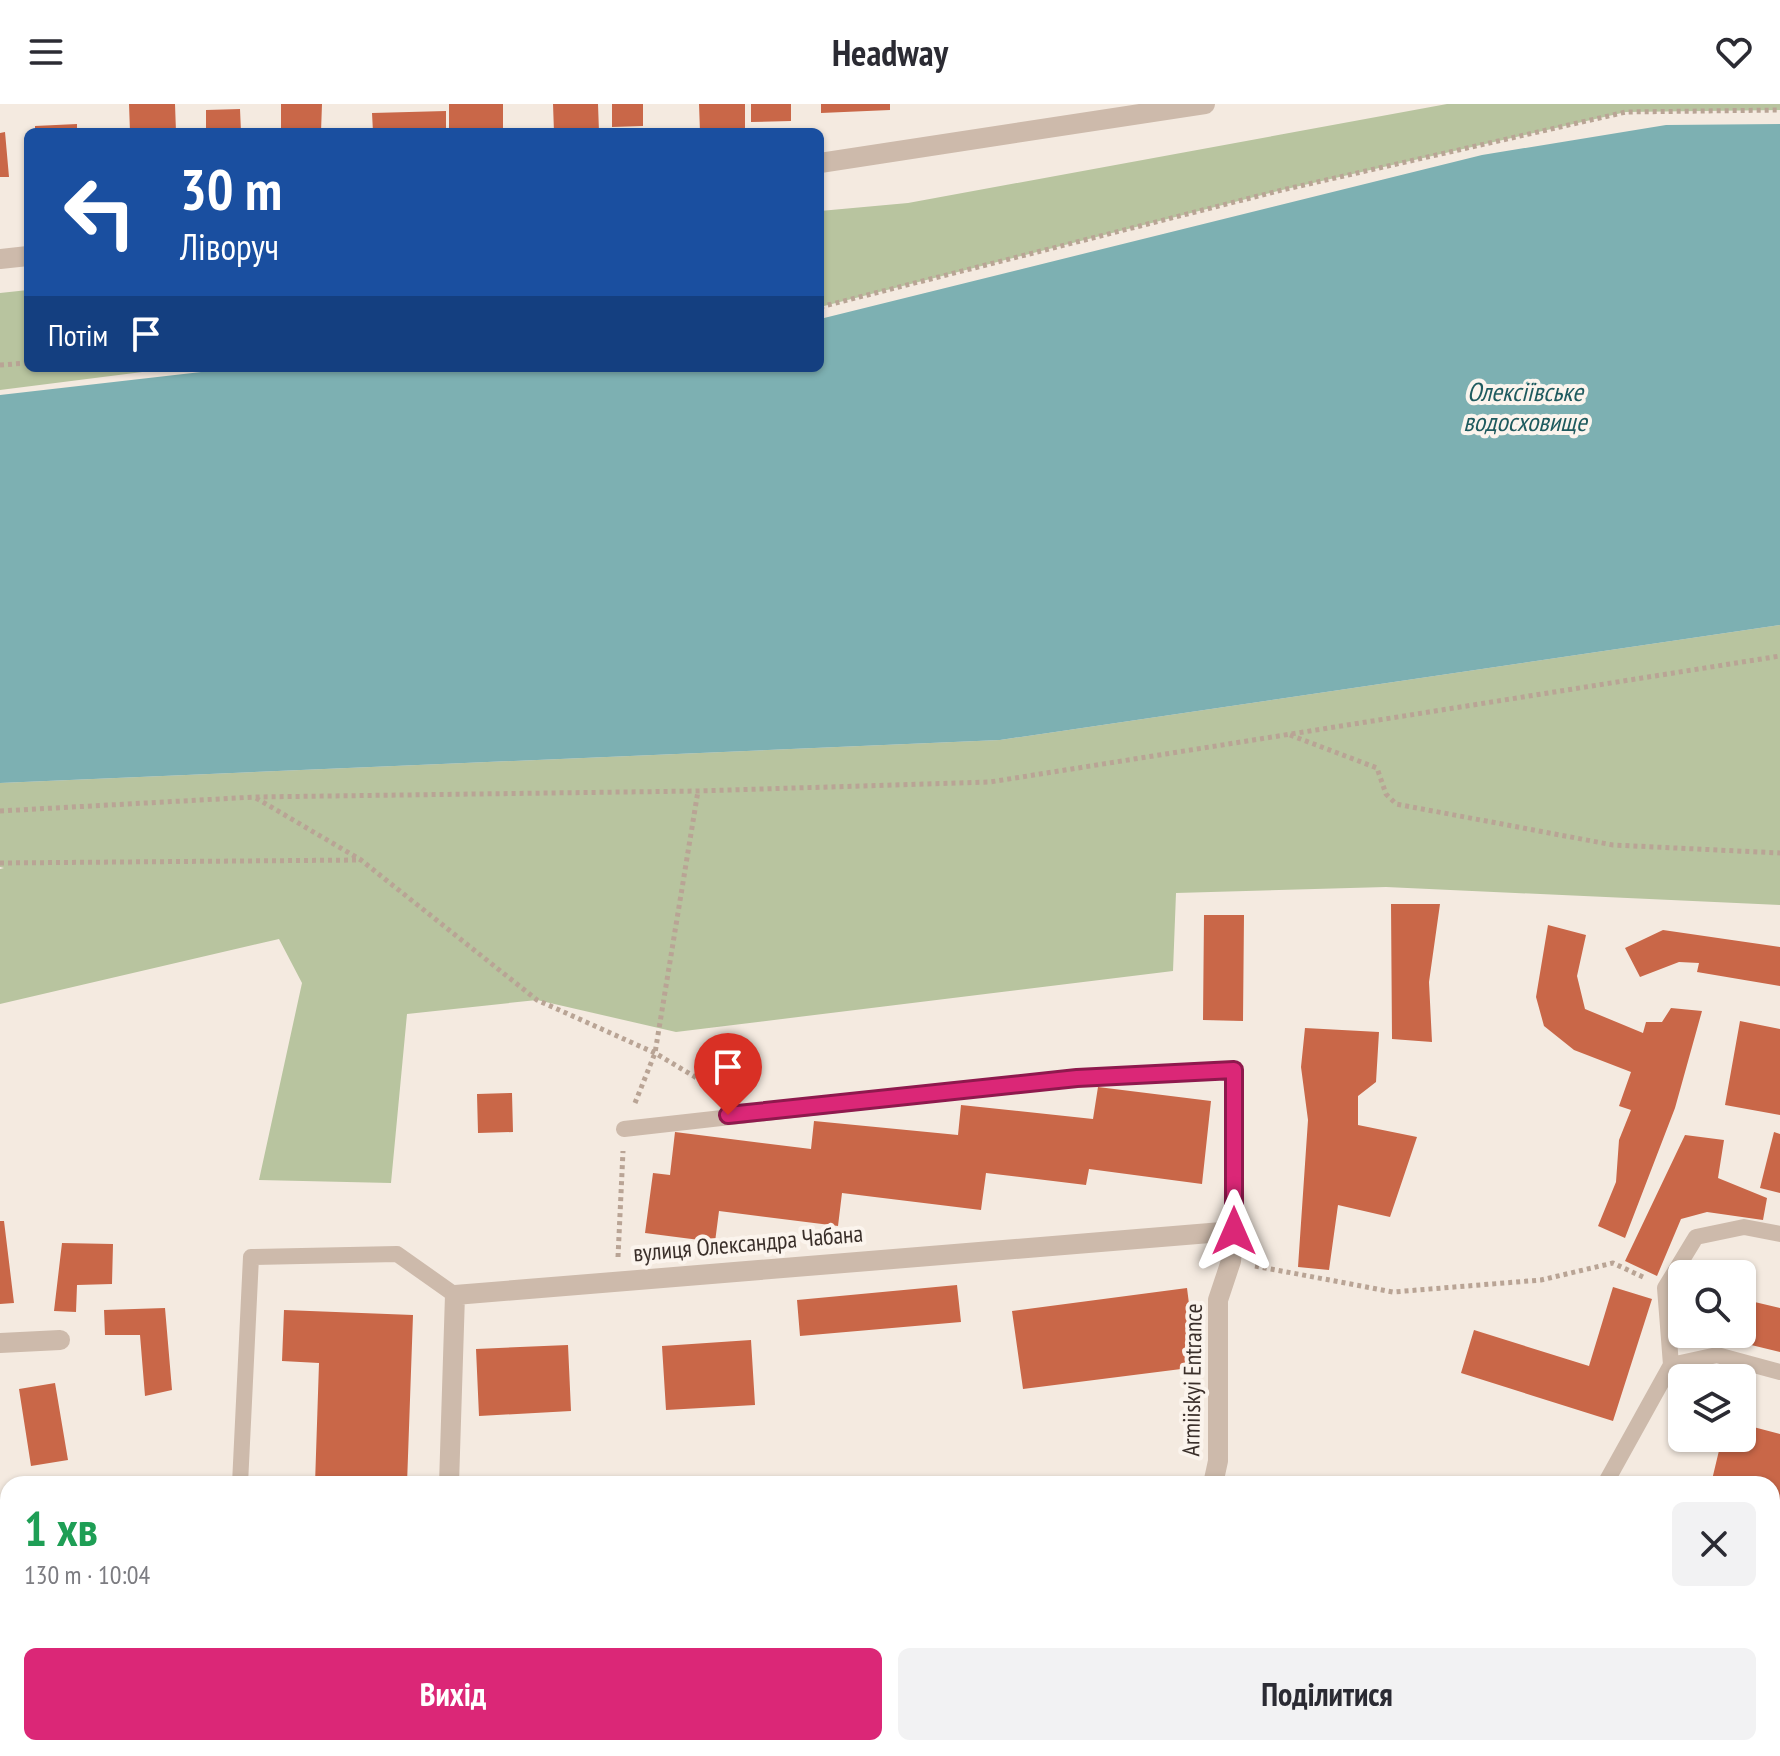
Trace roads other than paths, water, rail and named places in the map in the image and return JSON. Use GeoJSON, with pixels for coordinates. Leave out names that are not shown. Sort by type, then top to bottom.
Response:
{"type":"FeatureCollection","features":[{"type":"Feature","properties":{"kind":"street"},"geometry":{"type":"LineString","coordinates":[[824,162],[1205,104]]}},
{"type":"Feature","properties":{"kind":"street"},"geometry":{"type":"LineString","coordinates":[[0,259],[24,256]]}},
{"type":"Feature","properties":{"kind":"street","name":"Armiiskyi Entrance"},"geometry":{"type":"LineString","coordinates":[[1215,1476],[1218,1461],[1218,1300],[1231,1261],[1234,1231]]}},
{"type":"Feature","properties":{"kind":"street","name":"вулиця Олександра Чабана"},"geometry":{"type":"LineString","coordinates":[[455,1295],[1234,1231]]}},
{"type":"Feature","properties":{"kind":"street"},"geometry":{"type":"LineString","coordinates":[[449,1476],[455,1295]]}},
{"type":"Feature","properties":{"kind":"street"},"geometry":{"type":"LineString","coordinates":[[0,1343],[60,1340]]}},
{"type":"Feature","properties":{"kind":"lane"},"geometry":{"type":"LineString","coordinates":[[624,1129],[1077,1078],[1234,1070],[1234,1231]]}},
{"type":"Feature","properties":{"kind":"lane"},"geometry":{"type":"LineString","coordinates":[[1671,1364],[1665,1288],[1696,1237],[1744,1227],[1780,1234]]}},
{"type":"Feature","properties":{"kind":"lane"},"geometry":{"type":"LineString","coordinates":[[240,1476],[251,1257],[397,1254],[455,1295]]}},
{"type":"Feature","properties":{"kind":"lane"},"geometry":{"type":"LineString","coordinates":[[1676,1364],[1717,1355],[1750,1364]]}},
{"type":"Feature","properties":{"kind":"lane"},"geometry":{"type":"LineString","coordinates":[[1756,1366],[1780,1372]]}},
{"type":"Feature","properties":{"kind":"lane"},"geometry":{"type":"LineString","coordinates":[[1609,1476],[1668,1370]]}},
{"type":"Feature","properties":{"kind":"water","name":"Олексіївське водосховище"},"geometry":{"type":"Polygon","coordinates":[[[1780,124],[1780,625],[1000,740],[0,783],[0,395],[201,372],[824,372],[824,318],[1482,155],[1666,125],[1780,124]]]}}]}
